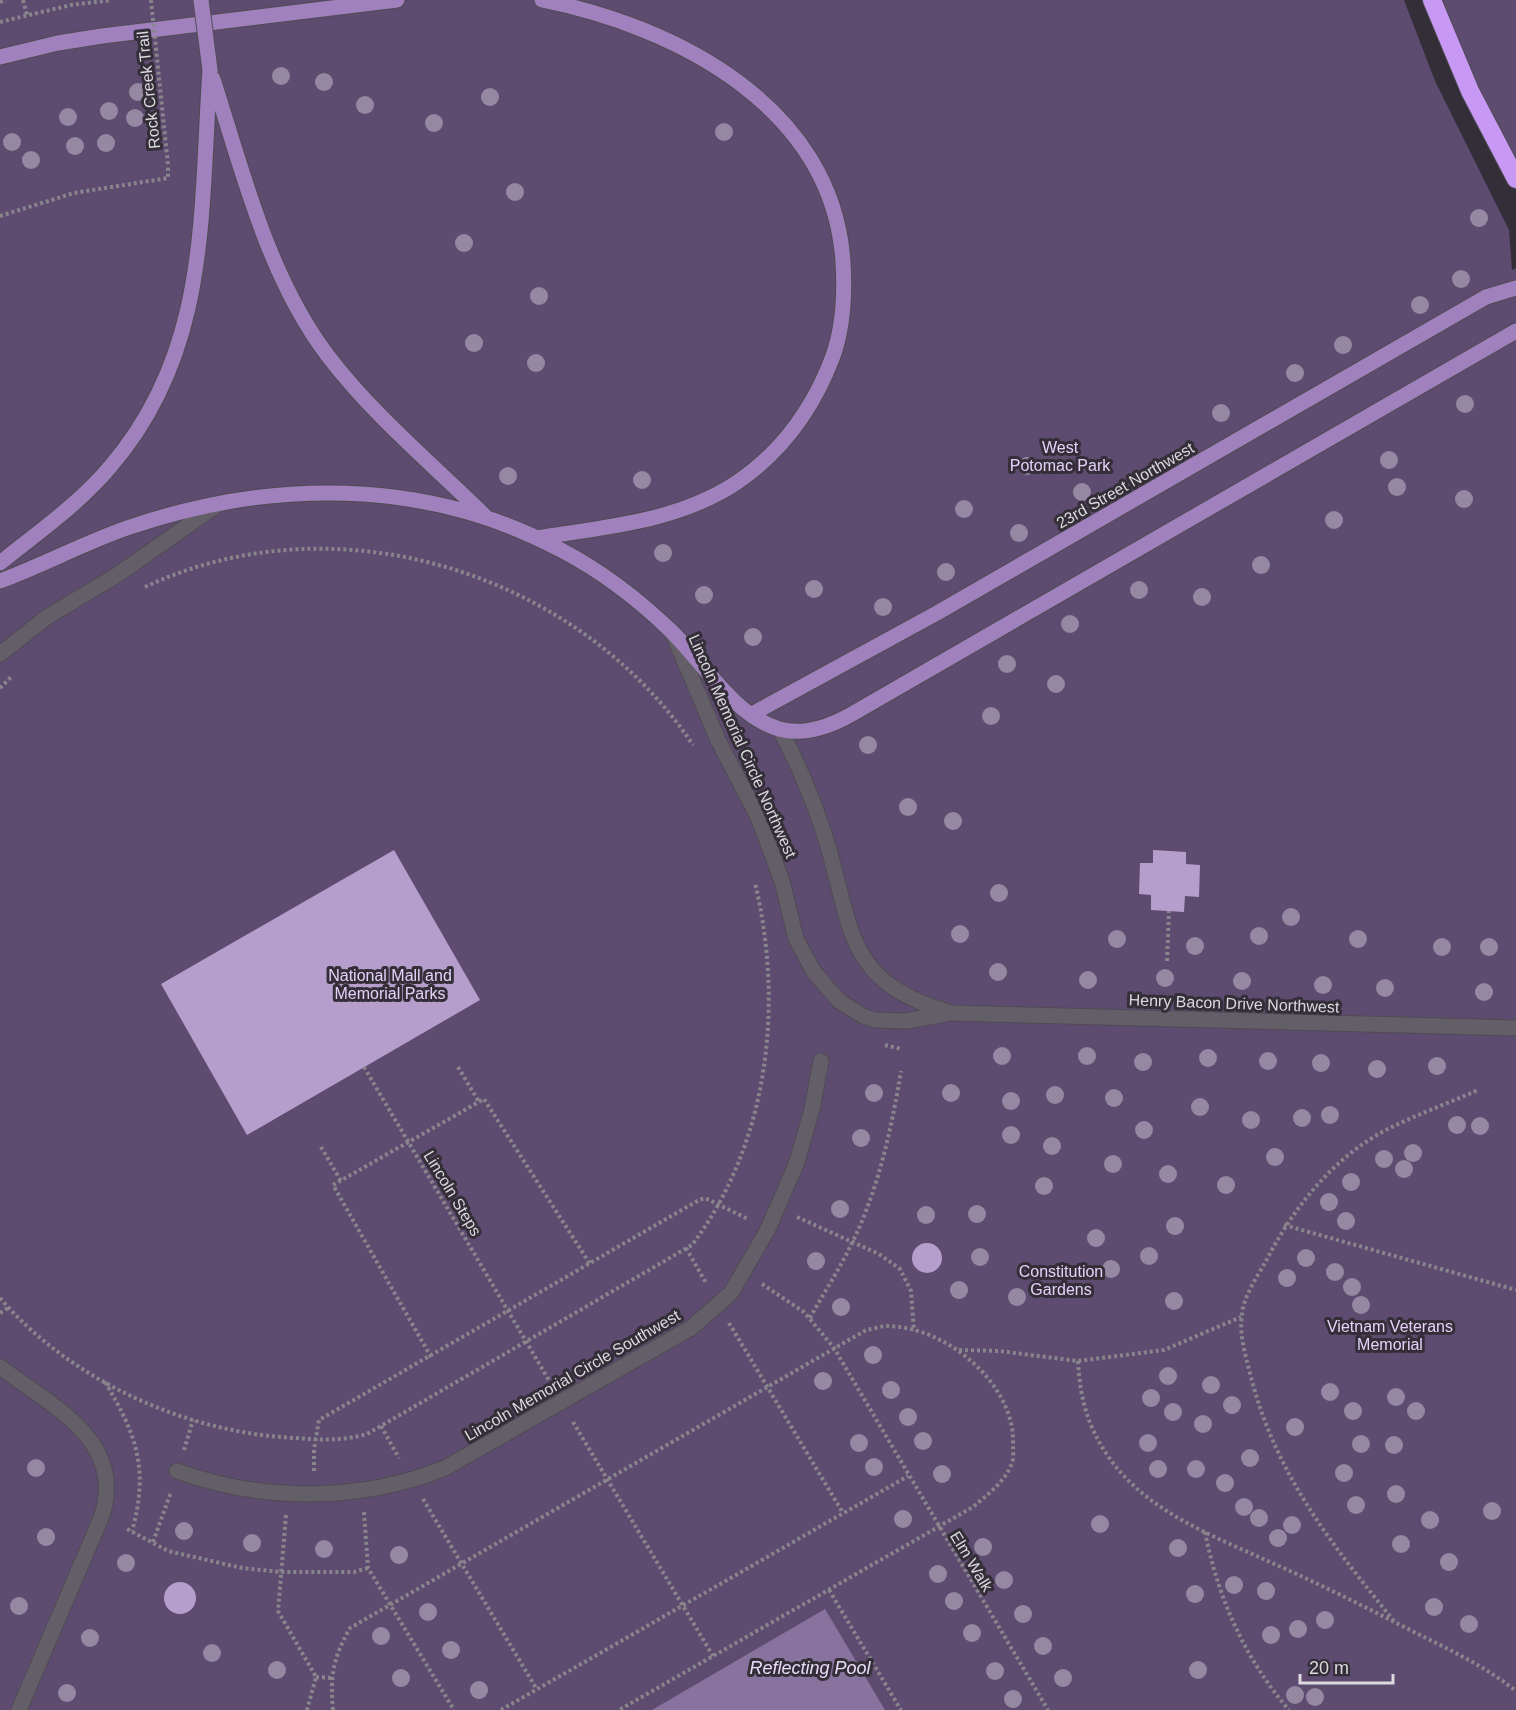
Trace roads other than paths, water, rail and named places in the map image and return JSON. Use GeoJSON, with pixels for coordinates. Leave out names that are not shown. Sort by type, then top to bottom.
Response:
{"type":"FeatureCollection","features":[{"type":"Feature","properties":{"kind":"highway"},"geometry":{"type":"LineString","coordinates":[[1431,0],[1470,91],[1516,179]]}},
{"type":"Feature","properties":{"kind":"main road"},"geometry":{"type":"LineString","coordinates":[[201,0],[210,70],[280,272],[322,347],[370,403],[487,518]]}},
{"type":"Feature","properties":{"kind":"main road"},"geometry":{"type":"LineString","coordinates":[[0,57],[58,43],[102,36],[397,0]]}},
{"type":"Feature","properties":{"kind":"main road"},"geometry":{"type":"LineString","coordinates":[[536,538],[649,519],[683,509],[727,488],[757,468],[794,430],[812,404],[837,344],[843,313],[844,281],[838,225],[816,168],[798,139],[752,92],[723,70],[662,38],[598,13],[542,0]]}},
{"type":"Feature","properties":{"kind":"main road"},"geometry":{"type":"LineString","coordinates":[[0,563],[108,469],[126,447],[156,402],[177,356],[190,303],[200,236],[210,70]]}},
{"type":"Feature","properties":{"kind":"main road","name":"23rd Street Northwest"},"geometry":{"type":"LineString","coordinates":[[752,714],[957,601],[1486,297],[1516,288]]}},
{"type":"Feature","properties":{"kind":"main road"},"geometry":{"type":"LineString","coordinates":[[780,729],[820,728],[852,714],[1516,331]]}},
{"type":"Feature","properties":{"kind":"main road","name":"Lincoln Memorial Circle Northwest"},"geometry":{"type":"LineString","coordinates":[[0,580],[126,528],[220,503],[285,493],[350,492],[419,500],[487,518],[536,538],[608,578],[672,633],[728,693],[752,714],[780,729]]}},
{"type":"Feature","properties":{"kind":"street"},"geometry":{"type":"LineString","coordinates":[[0,654],[47,617],[117,575],[220,503]]}},
{"type":"Feature","properties":{"kind":"street","name":"Lincoln Memorial Circle Northwest"},"geometry":{"type":"LineString","coordinates":[[672,633],[718,740],[758,818],[782,881],[796,939],[818,977],[830,993],[848,1007],[875,1020],[906,1021],[951,1013]]}},
{"type":"Feature","properties":{"kind":"street"},"geometry":{"type":"LineString","coordinates":[[780,729],[819,815],[845,917],[857,947],[878,975],[890,984],[912,999],[951,1013]]}},
{"type":"Feature","properties":{"kind":"street","name":"Henry Bacon Drive Northwest"},"geometry":{"type":"LineString","coordinates":[[951,1013],[1516,1028]]}},
{"type":"Feature","properties":{"kind":"street","name":"Lincoln Memorial Circle Southwest"},"geometry":{"type":"LineString","coordinates":[[177,1471],[236,1487],[288,1493],[362,1491],[413,1481],[445,1468],[562,1404],[691,1328],[719,1306],[745,1272],[768,1229],[797,1162],[809,1120],[821,1061]]}},
{"type":"Feature","properties":{"kind":"street"},"geometry":{"type":"LineString","coordinates":[[0,1367],[59,1409],[88,1437],[97,1450],[106,1479],[107,1494],[101,1518],[19,1710]]}},
{"type":"Feature","properties":{"kind":"water","name":"Reflecting Pool"},"geometry":{"type":"Polygon","coordinates":[[[825,1609],[885,1710],[652,1710],[825,1609]]]}},
{"type":"Feature","properties":{"kind":"park label","name":"West Potomac Park"},"geometry":{"type":"Point","coordinates":[1060,456]}},
{"type":"Feature","properties":{"kind":"park label","name":"National Mall and Memorial Parks"},"geometry":{"type":"Point","coordinates":[390,984]}},
{"type":"Feature","properties":{"kind":"park label","name":"Constitution Gardens"},"geometry":{"type":"Point","coordinates":[1061,1280]}},
{"type":"Feature","properties":{"kind":"park label","name":"Vietnam Veterans Memorial"},"geometry":{"type":"Point","coordinates":[1390,1335]}}]}
